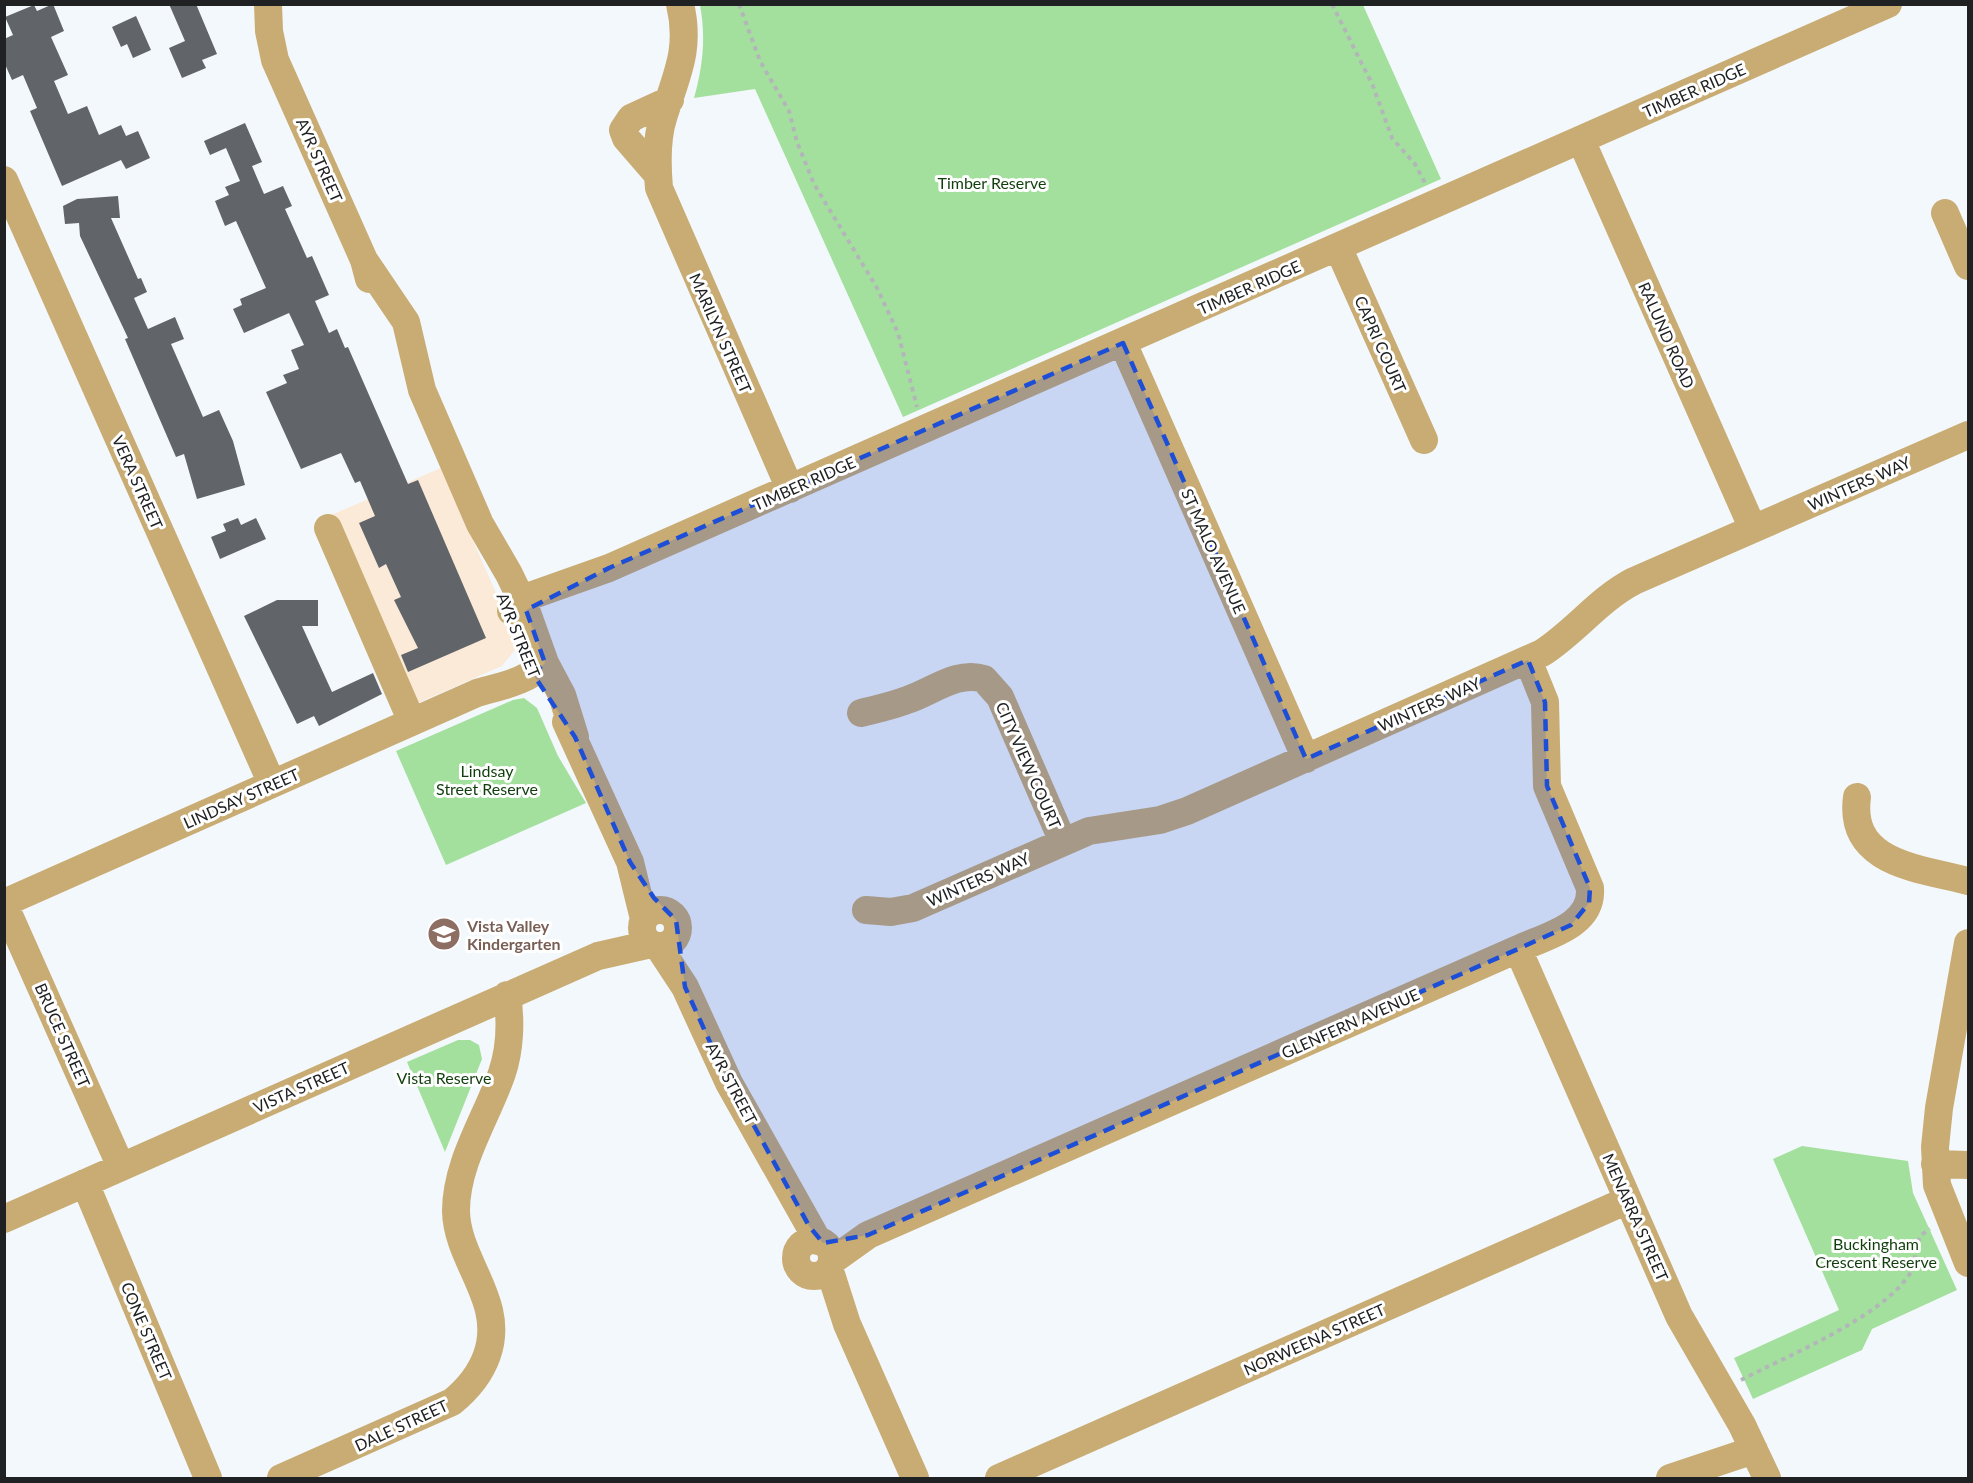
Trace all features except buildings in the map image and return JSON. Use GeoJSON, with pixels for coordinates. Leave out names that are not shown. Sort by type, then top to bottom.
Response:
{"type":"FeatureCollection","features":[{"type":"Feature","properties":{"kind":"street","name":"MARILYN STREET"},"geometry":{"type":"LineString","coordinates":[[680,4],[684,32],[682,57],[678,78],[659,138],[658,175],[663,201],[790,489]]}},
{"type":"Feature","properties":{"kind":"street","name":"TIMBER RIDGE"},"geometry":{"type":"LineString","coordinates":[[520,607],[558,584],[609,568],[1888,4]]}},
{"type":"Feature","properties":{"kind":"street","name":"AYR STREET"},"geometry":{"type":"LineString","coordinates":[[258,5],[257,34],[275,60],[364,260],[406,322],[422,390],[480,524],[520,607],[535,667],[562,695],[575,737],[630,862],[656,930],[729,1083],[782,1178],[794,1221],[817,1256],[915,1479]]}},
{"type":"Feature","properties":{"kind":"street","name":"RALUND ROAD"},"geometry":{"type":"LineString","coordinates":[[1581,140],[1753,529]]}},
{"type":"Feature","properties":{"kind":"street","name":"VERA STREET"},"geometry":{"type":"LineString","coordinates":[[4,180],[273,784]]}},
{"type":"Feature","properties":{"kind":"street"},"geometry":{"type":"LineString","coordinates":[[1945,213],[1968,266]]}},
{"type":"Feature","properties":{"kind":"street","name":"CAPRI COURT"},"geometry":{"type":"LineString","coordinates":[[1338,248],[1424,440]]}},
{"type":"Feature","properties":{"kind":"street","name":"ST MALO AVENUE"},"geometry":{"type":"LineString","coordinates":[[1123,343],[1306,759]]}},
{"type":"Feature","properties":{"kind":"street","name":"WINTERS WAY"},"geometry":{"type":"LineString","coordinates":[[866,910],[891,912],[912,908],[1063,842],[1104,828],[1172,816],[1306,759],[1528,660],[1569,634],[1622,588],[1968,435]]}},
{"type":"Feature","properties":{"kind":"street"},"geometry":{"type":"LineString","coordinates":[[328,528],[412,722]]}},
{"type":"Feature","properties":{"kind":"street","name":"GLENFERN AVENUE"},"geometry":{"type":"LineString","coordinates":[[817,1256],[1518,949],[1579,919],[1585,912],[1590,895],[1586,878],[1547,786],[1545,702],[1528,660]]}},
{"type":"Feature","properties":{"kind":"street","name":"LINDSAY STREET"},"geometry":{"type":"LineString","coordinates":[[4,904],[535,667]]}},
{"type":"Feature","properties":{"kind":"street","name":"CITY VIEW COURT"},"geometry":{"type":"LineString","coordinates":[[857,712],[905,701],[967,676],[984,679],[1000,697],[1063,842]]}},
{"type":"Feature","properties":{"kind":"street"},"geometry":{"type":"LineString","coordinates":[[1857,797],[1854,814],[1857,826],[1871,848],[1900,862],[1968,881]]}},
{"type":"Feature","properties":{"kind":"street","name":"BRUCE STREET"},"geometry":{"type":"LineString","coordinates":[[4,904],[122,1167]]}},
{"type":"Feature","properties":{"kind":"street","name":"VISTA STREET"},"geometry":{"type":"LineString","coordinates":[[4,1219],[656,930]]}},
{"type":"Feature","properties":{"kind":"street"},"geometry":{"type":"LineString","coordinates":[[1968,943],[1939,1108],[1935,1164],[1941,1199],[1968,1263]]}},
{"type":"Feature","properties":{"kind":"street","name":"MENARRA STREET"},"geometry":{"type":"LineString","coordinates":[[1518,949],[1679,1316],[1751,1442],[1767,1479]]}},
{"type":"Feature","properties":{"kind":"street","name":"DALE STREET"},"geometry":{"type":"LineString","coordinates":[[281,1479],[445,1405],[463,1394],[481,1370],[491,1343],[491,1318],[483,1289],[460,1234],[457,1196],[464,1168],[503,1072],[508,1039],[507,996]]}},
{"type":"Feature","properties":{"kind":"street"},"geometry":{"type":"LineString","coordinates":[[1935,1164],[1968,1165]]}},
{"type":"Feature","properties":{"kind":"street","name":"CONE STREET"},"geometry":{"type":"LineString","coordinates":[[85,1183],[208,1479]]}},
{"type":"Feature","properties":{"kind":"street","name":"NORWEENA STREET"},"geometry":{"type":"LineString","coordinates":[[999,1479],[1629,1200]]}},
{"type":"Feature","properties":{"kind":"street"},"geometry":{"type":"LineString","coordinates":[[1670,1478],[1751,1442]]}},
{"type":"Feature","properties":{"kind":"path"},"geometry":{"type":"LineString","coordinates":[[740,4],[760,61],[789,111],[797,142],[814,184],[877,288],[898,333],[918,412]]}},
{"type":"Feature","properties":{"kind":"path"},"geometry":{"type":"LineString","coordinates":[[1332,4],[1373,86],[1392,138],[1416,164],[1427,187]]}},
{"type":"Feature","properties":{"kind":"path"},"geometry":{"type":"LineString","coordinates":[[1722,1391],[1855,1321],[1895,1290],[1915,1265],[1921,1235],[1932,1228]]}},
{"type":"Feature","properties":{"kind":"highlighted area"},"geometry":{"type":"Polygon","coordinates":[[[1123,343],[1306,759],[1528,660],[1545,702],[1547,786],[1590,888],[1589,903],[1571,925],[1518,949],[868,1235],[823,1243],[809,1226],[719,1062],[685,987],[676,920],[654,898],[630,862],[575,737],[533,674],[545,663],[526,610],[609,568],[1123,343]]]}},
{"type":"Feature","properties":{"kind":"shaded area"},"geometry":{"type":"Polygon","coordinates":[[[441,468],[519,645],[502,666],[409,707],[317,521],[441,468]]]}},
{"type":"Feature","properties":{"kind":"green space","name":"Timber Reserve"},"geometry":{"type":"Polygon","coordinates":[[[700,5],[1363,5],[1441,179],[903,417],[755,89],[694,98],[703,51],[700,5]]]}},
{"type":"Feature","properties":{"kind":"green space","name":"Lindsay Street Reserve"},"geometry":{"type":"Polygon","coordinates":[[[524,698],[537,708],[558,756],[586,803],[446,865],[396,751],[513,700],[524,698]]]}},
{"type":"Feature","properties":{"kind":"green space","name":"Vista Reserve"},"geometry":{"type":"Polygon","coordinates":[[[458,1040],[470,1040],[479,1045],[482,1059],[445,1152],[407,1062],[458,1040]]]}},
{"type":"Feature","properties":{"kind":"green space","name":"Buckingham Crescent Reserve"},"geometry":{"type":"Polygon","coordinates":[[[1802,1146],[1908,1161],[1913,1193],[1957,1290],[1872,1329],[1862,1350],[1753,1399],[1734,1358],[1839,1310],[1773,1159],[1802,1146]]]}},
{"type":"Feature","properties":{"kind":"place","name":"Vista Valley Kindergarten"},"geometry":{"type":"Point","coordinates":[444,934]}}]}
